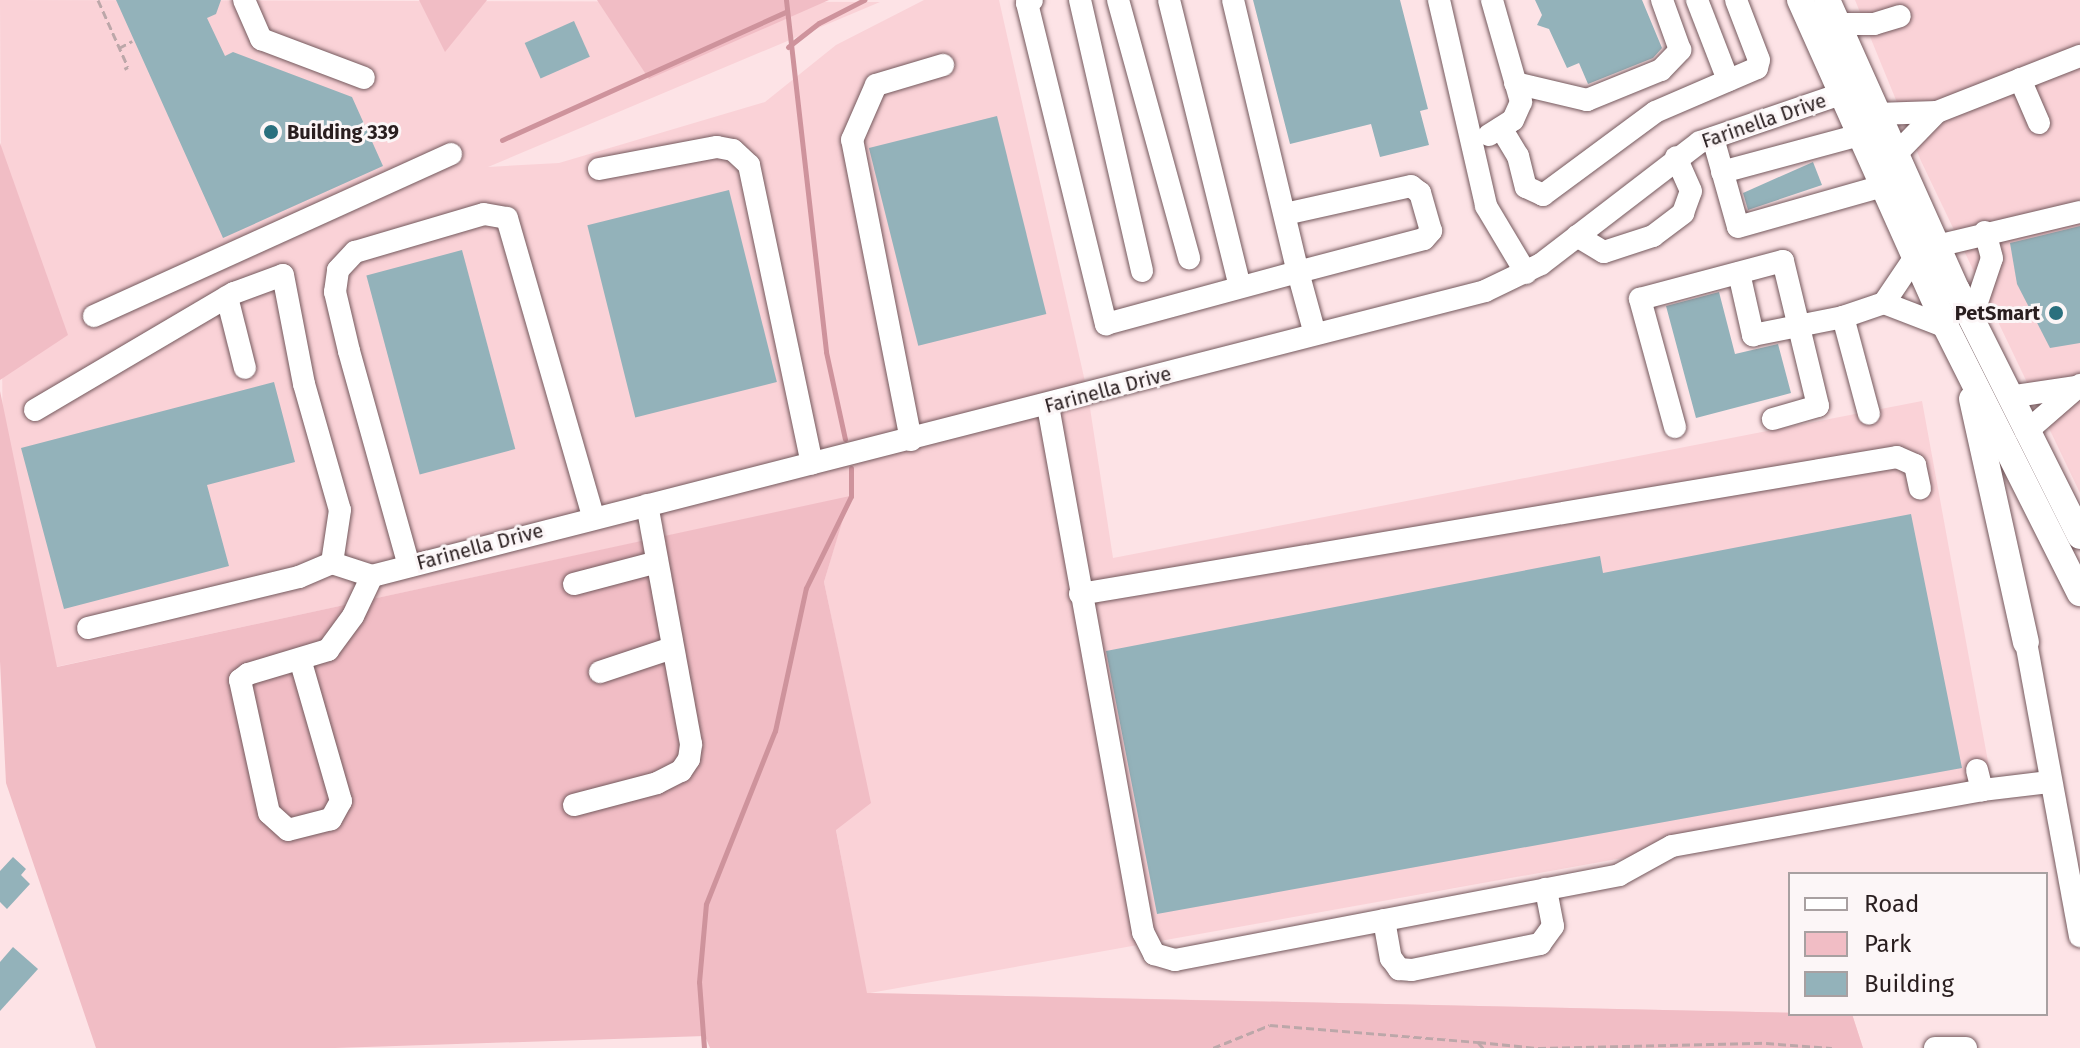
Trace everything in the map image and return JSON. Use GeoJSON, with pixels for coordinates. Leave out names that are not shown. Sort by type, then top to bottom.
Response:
{"type":"FeatureCollection","features":[{"type":"Feature","properties":{"kind":"main road"},"geometry":{"type":"LineString","coordinates":[[1800,0],[1883,186],[1926,251]]}},
{"type":"Feature","properties":{"kind":"main road"},"geometry":{"type":"LineString","coordinates":[[1832,12],[1895,155],[1926,251],[1959,323],[2009,397],[2080,536]]}},
{"type":"Feature","properties":{"kind":"main road"},"geometry":{"type":"LineString","coordinates":[[1959,323],[1961,353],[2026,642]]}},
{"type":"Feature","properties":{"kind":"main road"},"geometry":{"type":"LineString","coordinates":[[1961,353],[2080,593]]}},
{"type":"Feature","properties":{"kind":"street"},"geometry":{"type":"LineString","coordinates":[[244,0],[261,39],[364,78]]}},
{"type":"Feature","properties":{"kind":"street"},"geometry":{"type":"LineString","coordinates":[[1032,0],[1027,3],[1106,324],[1424,239],[1431,231],[1420,193],[1411,186],[1285,214]]}},
{"type":"Feature","properties":{"kind":"street"},"geometry":{"type":"LineString","coordinates":[[1080,0],[1142,271]]}},
{"type":"Feature","properties":{"kind":"street"},"geometry":{"type":"LineString","coordinates":[[1118,0],[1189,258]]}},
{"type":"Feature","properties":{"kind":"street"},"geometry":{"type":"LineString","coordinates":[[1169,0],[1240,286]]}},
{"type":"Feature","properties":{"kind":"street"},"geometry":{"type":"LineString","coordinates":[[1233,0],[1315,334]]}},
{"type":"Feature","properties":{"kind":"street"},"geometry":{"type":"LineString","coordinates":[[1439,0],[1491,218],[1526,273]]}},
{"type":"Feature","properties":{"kind":"street"},"geometry":{"type":"LineString","coordinates":[[1473,144],[1501,128],[1520,108],[1492,0]]}},
{"type":"Feature","properties":{"kind":"street"},"geometry":{"type":"LineString","coordinates":[[1515,83],[1587,100],[1661,70],[1678,56],[1680,42],[1662,0]]}},
{"type":"Feature","properties":{"kind":"street"},"geometry":{"type":"LineString","coordinates":[[1697,0],[1728,80]]}},
{"type":"Feature","properties":{"kind":"street"},"geometry":{"type":"LineString","coordinates":[[1501,128],[1518,156],[1526,187],[1543,195],[1648,116],[1757,68],[1759,60],[1736,0]]}},
{"type":"Feature","properties":{"kind":"street"},"geometry":{"type":"LineString","coordinates":[[1832,12],[1874,24],[1900,16]]}},
{"type":"Feature","properties":{"kind":"street"},"geometry":{"type":"LineString","coordinates":[[1876,114],[1937,112],[2080,56]]}},
{"type":"Feature","properties":{"kind":"street"},"geometry":{"type":"LineString","coordinates":[[911,440],[852,140],[876,85],[943,65]]}},
{"type":"Feature","properties":{"kind":"street"},"geometry":{"type":"LineString","coordinates":[[2020,79],[2039,123]]}},
{"type":"Feature","properties":{"kind":"street","name":"Farinella Drive"},"geometry":{"type":"LineString","coordinates":[[372,576],[593,516],[1048,406],[1485,291],[1526,273],[1676,157],[1713,138],[1841,94]]}},
{"type":"Feature","properties":{"kind":"street"},"geometry":{"type":"LineString","coordinates":[[1895,155],[1937,112]]}},
{"type":"Feature","properties":{"kind":"street"},"geometry":{"type":"LineString","coordinates":[[1722,172],[1860,135]]}},
{"type":"Feature","properties":{"kind":"street"},"geometry":{"type":"LineString","coordinates":[[1713,138],[1738,227],[1883,186]]}},
{"type":"Feature","properties":{"kind":"street"},"geometry":{"type":"LineString","coordinates":[[599,169],[717,147],[733,150],[749,165],[812,463]]}},
{"type":"Feature","properties":{"kind":"street"},"geometry":{"type":"LineString","coordinates":[[94,316],[451,154]]}},
{"type":"Feature","properties":{"kind":"street"},"geometry":{"type":"LineString","coordinates":[[1577,236],[1604,252],[1653,236],[1683,213],[1691,191],[1676,157]]}},
{"type":"Feature","properties":{"kind":"street"},"geometry":{"type":"LineString","coordinates":[[1739,273],[1753,335],[1800,327],[1884,303],[1926,251],[1985,232],[2080,212]]}},
{"type":"Feature","properties":{"kind":"street"},"geometry":{"type":"LineString","coordinates":[[409,566],[349,351],[335,292],[338,270],[355,252],[484,214],[507,218],[593,516]]}},
{"type":"Feature","properties":{"kind":"street"},"geometry":{"type":"LineString","coordinates":[[1884,303],[1959,323],[1992,258],[1985,232]]}},
{"type":"Feature","properties":{"kind":"street"},"geometry":{"type":"LineString","coordinates":[[1675,427],[1640,299],[1783,261],[1818,406],[1773,419]]}},
{"type":"Feature","properties":{"kind":"street"},"geometry":{"type":"LineString","coordinates":[[35,410],[227,297],[283,275],[304,384],[340,510],[332,563]]}},
{"type":"Feature","properties":{"kind":"street"},"geometry":{"type":"LineString","coordinates":[[227,297],[245,368]]}},
{"type":"Feature","properties":{"kind":"street"},"geometry":{"type":"LineString","coordinates":[[1843,317],[1869,414]]}},
{"type":"Feature","properties":{"kind":"street"},"geometry":{"type":"LineString","coordinates":[[2009,397],[2079,386]]}},
{"type":"Feature","properties":{"kind":"street"},"geometry":{"type":"LineString","coordinates":[[2026,432],[2079,386]]}},
{"type":"Feature","properties":{"kind":"street"},"geometry":{"type":"LineString","coordinates":[[1048,406],[1143,932],[1154,954],[1175,960],[1630,873],[1672,846],[1980,780],[2049,782]]}},
{"type":"Feature","properties":{"kind":"street"},"geometry":{"type":"LineString","coordinates":[[1080,594],[1897,457],[1915,465],[1920,488]]}},
{"type":"Feature","properties":{"kind":"street"},"geometry":{"type":"LineString","coordinates":[[574,805],[657,783],[681,771],[689,759],[691,744],[647,505]]}},
{"type":"Feature","properties":{"kind":"street"},"geometry":{"type":"LineString","coordinates":[[574,584],[657,562]]}},
{"type":"Feature","properties":{"kind":"street"},"geometry":{"type":"LineString","coordinates":[[88,628],[299,577],[332,563],[372,576],[339,639],[328,650],[248,674],[238,688],[269,813],[288,830],[331,819],[341,801],[300,659]]}},
{"type":"Feature","properties":{"kind":"street"},"geometry":{"type":"LineString","coordinates":[[2026,642],[2049,782],[2073,854],[2080,936]]}},
{"type":"Feature","properties":{"kind":"street"},"geometry":{"type":"LineString","coordinates":[[600,672],[672,648]]}},
{"type":"Feature","properties":{"kind":"street"},"geometry":{"type":"LineString","coordinates":[[1384,920],[1391,958],[1399,969],[1412,970],[1540,944],[1553,926],[1546,889]]}},
{"type":"Feature","properties":{"kind":"street"},"geometry":{"type":"LineString","coordinates":[[1935,1048],[1966,1048]]}},
{"type":"Feature","properties":{"kind":"path"},"geometry":{"type":"LineString","coordinates":[[94,5],[99,1],[128,67],[124,69]]}},
{"type":"Feature","properties":{"kind":"path"},"geometry":{"type":"LineString","coordinates":[[101,21],[107,19]]}},
{"type":"Feature","properties":{"kind":"path"},"geometry":{"type":"LineString","coordinates":[[114,52],[132,41]]}},
{"type":"Feature","properties":{"kind":"path"},"geometry":{"type":"LineString","coordinates":[[1213,1048],[1270,1025],[1538,1048],[1766,1043],[1832,1048]]}},
{"type":"Feature","properties":{"kind":"path"},"geometry":{"type":"LineString","coordinates":[[1478,1042],[1483,1048]]}},
{"type":"Feature","properties":{"kind":"shaded area"},"geometry":{"type":"Polygon","coordinates":[[[0,0],[880,2],[488,167],[559,163],[765,102],[836,45],[924,0],[999,0],[1088,395],[1113,558],[1922,401],[1993,789],[2030,785],[870,993],[1853,1016],[1863,1048],[814,1048],[866,993],[836,829],[870,803],[824,582],[849,497],[4,678],[0,0]]]}},
{"type":"Feature","properties":{"kind":"shaded area"},"geometry":{"type":"Polygon","coordinates":[[[1855,0],[2080,0],[2080,493],[1921,161],[1855,0]]]}},
{"type":"Feature","properties":{"kind":"green space"},"geometry":{"type":"Polygon","coordinates":[[[419,0],[487,0],[445,52],[419,0]]]}},
{"type":"Feature","properties":{"kind":"green space"},"geometry":{"type":"Polygon","coordinates":[[[597,0],[829,0],[649,79],[597,0]]]}},
{"type":"Feature","properties":{"kind":"green space"},"geometry":{"type":"Polygon","coordinates":[[[0,143],[68,335],[0,380],[0,143]]]}},
{"type":"Feature","properties":{"kind":"green space"},"geometry":{"type":"Polygon","coordinates":[[[0,391],[57,667],[850,496],[824,582],[871,803],[836,830],[867,993],[1853,1016],[1863,1048],[710,1048],[705,1036],[335,1048],[96,1048],[6,783],[0,661],[0,391]]]}},
{"type":"Feature","properties":{"kind":"building","name":"Building 339"},"geometry":{"type":"Polygon","coordinates":[[[116,0],[221,0],[216,14],[207,18],[225,56],[233,52],[352,97],[383,166],[223,238],[116,0]]]}},
{"type":"Feature","properties":{"kind":"building"},"geometry":{"type":"Polygon","coordinates":[[[1253,0],[1400,0],[1428,109],[1420,111],[1429,145],[1380,157],[1371,124],[1290,144],[1253,0]]]}},
{"type":"Feature","properties":{"kind":"building"},"geometry":{"type":"Polygon","coordinates":[[[1535,0],[1642,0],[1662,48],[1653,58],[1588,84],[1579,63],[1567,68],[1549,29],[1537,25],[1542,15],[1535,0]]]}},
{"type":"Feature","properties":{"kind":"building"},"geometry":{"type":"Polygon","coordinates":[[[574,21],[590,57],[541,79],[525,43],[574,21]]]}},
{"type":"Feature","properties":{"kind":"building"},"geometry":{"type":"Polygon","coordinates":[[[997,116],[1046,314],[918,346],[869,148],[997,116]]]}},
{"type":"Feature","properties":{"kind":"building"},"geometry":{"type":"Polygon","coordinates":[[[1813,162],[1822,185],[1748,210],[1743,193],[1813,162]]]}},
{"type":"Feature","properties":{"kind":"building"},"geometry":{"type":"Polygon","coordinates":[[[729,190],[777,382],[635,417],[587,225],[729,190]]]}},
{"type":"Feature","properties":{"kind":"building","name":"PetSmart"},"geometry":{"type":"Polygon","coordinates":[[[2080,226],[2080,343],[2050,348],[2017,284],[2010,243],[2080,226]]]}},
{"type":"Feature","properties":{"kind":"building"},"geometry":{"type":"Polygon","coordinates":[[[462,250],[515,449],[420,475],[366,276],[462,250]]]}},
{"type":"Feature","properties":{"kind":"building"},"geometry":{"type":"Polygon","coordinates":[[[1719,292],[1735,354],[1778,344],[1791,393],[1696,418],[1666,306],[1719,292]]]}},
{"type":"Feature","properties":{"kind":"building"},"geometry":{"type":"Polygon","coordinates":[[[274,382],[295,462],[207,485],[229,566],[64,609],[21,448],[274,382]]]}},
{"type":"Feature","properties":{"kind":"building"},"geometry":{"type":"Polygon","coordinates":[[[1911,514],[1962,768],[1157,914],[1106,651],[1600,556],[1603,573],[1911,514]]]}},
{"type":"Feature","properties":{"kind":"building"},"geometry":{"type":"Polygon","coordinates":[[[13,857],[26,869],[21,875],[30,884],[7,909],[0,902],[0,871],[13,857]]]}},
{"type":"Feature","properties":{"kind":"building"},"geometry":{"type":"Polygon","coordinates":[[[13,947],[38,969],[0,1011],[0,962],[13,947]]]}},
{"type":"Feature","properties":{"kind":"waterway"},"geometry":{"type":"LineString","coordinates":[[786,0],[826,352],[845,439]]}},
{"type":"Feature","properties":{"kind":"waterway"},"geometry":{"type":"LineString","coordinates":[[788,47],[819,23],[864,0]]}},
{"type":"Feature","properties":{"kind":"waterway"},"geometry":{"type":"LineString","coordinates":[[502,140],[786,12]]}},
{"type":"Feature","properties":{"kind":"waterway"},"geometry":{"type":"LineString","coordinates":[[704,1048],[699,982],[706,904],[775,731],[806,588],[851,496],[851,468]]}},
{"type":"Feature","properties":{"kind":"place","name":"Building 339"},"geometry":{"type":"Point","coordinates":[271,132]}},
{"type":"Feature","properties":{"kind":"place","name":"PetSmart"},"geometry":{"type":"Point","coordinates":[2056,313]}}]}
